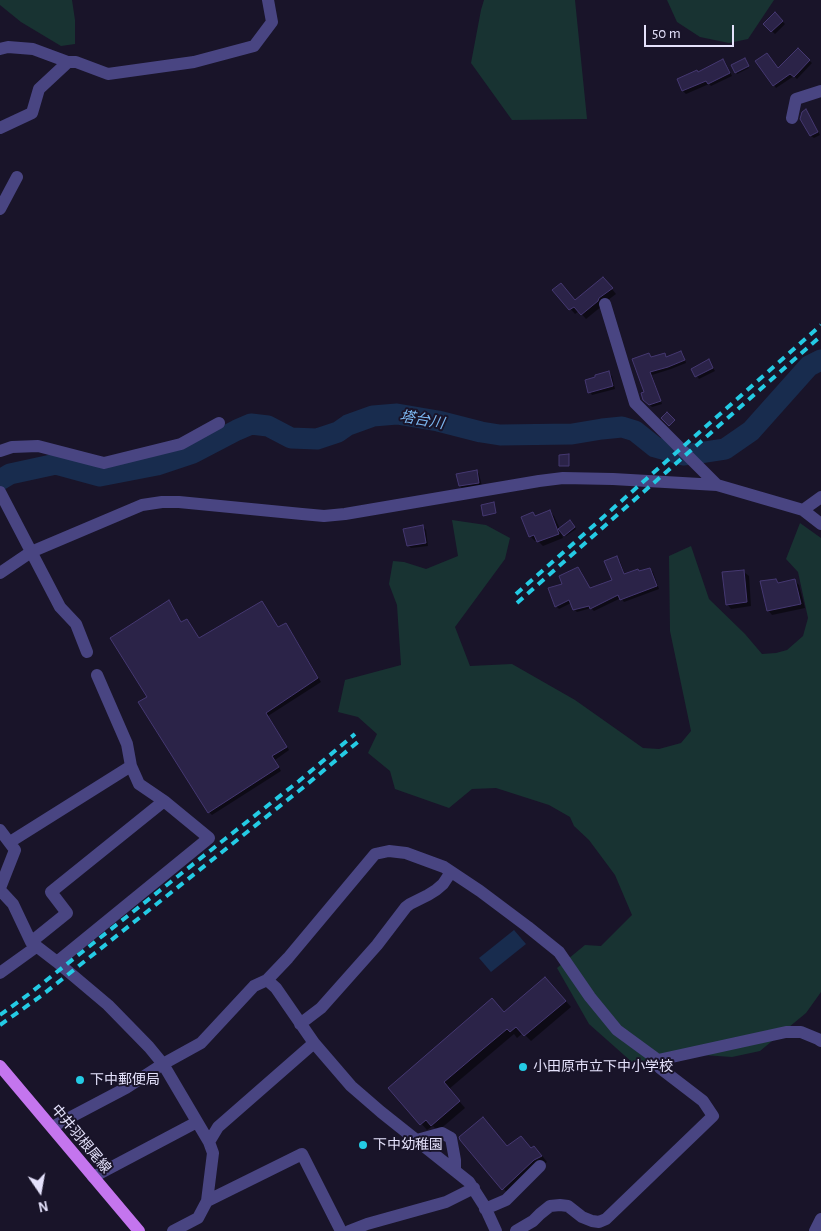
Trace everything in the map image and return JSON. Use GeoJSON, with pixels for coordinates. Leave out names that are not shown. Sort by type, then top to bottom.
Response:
{"type":"FeatureCollection","features":[{"type":"Feature","properties":{"kind":"main road","name":"中井羽根尾線"},"geometry":{"type":"LineString","coordinates":[[0,1066],[139,1231]]}},
{"type":"Feature","properties":{"kind":"street"},"geometry":{"type":"LineString","coordinates":[[0,49],[8,47],[33,49],[108,74],[194,62],[254,46],[272,22],[268,0]]}},
{"type":"Feature","properties":{"kind":"street"},"geometry":{"type":"LineString","coordinates":[[0,128],[32,113],[39,88],[68,62]]}},
{"type":"Feature","properties":{"kind":"street"},"geometry":{"type":"LineString","coordinates":[[792,118],[796,99],[821,91]]}},
{"type":"Feature","properties":{"kind":"street"},"geometry":{"type":"LineString","coordinates":[[0,209],[16,177]]}},
{"type":"Feature","properties":{"kind":"street"},"geometry":{"type":"LineString","coordinates":[[605,304],[635,403],[717,485]]}},
{"type":"Feature","properties":{"kind":"street"},"geometry":{"type":"LineString","coordinates":[[0,451],[12,447],[38,446],[104,463],[181,444],[219,423]]}},
{"type":"Feature","properties":{"kind":"street"},"geometry":{"type":"LineString","coordinates":[[0,573],[31,552],[142,505],[179,502],[324,516],[563,478],[717,485],[803,510],[821,524]]}},
{"type":"Feature","properties":{"kind":"street"},"geometry":{"type":"LineString","coordinates":[[2,495],[60,607],[76,624],[87,652]]}},
{"type":"Feature","properties":{"kind":"street"},"geometry":{"type":"LineString","coordinates":[[803,510],[821,497]]}},
{"type":"Feature","properties":{"kind":"street"},"geometry":{"type":"LineString","coordinates":[[57,962],[209,838],[164,801],[139,784],[131,766],[127,744],[97,675]]}},
{"type":"Feature","properties":{"kind":"street"},"geometry":{"type":"LineString","coordinates":[[10,842],[131,766]]}},
{"type":"Feature","properties":{"kind":"street"},"geometry":{"type":"LineString","coordinates":[[0,973],[34,945],[67,913],[52,892],[164,801]]}},
{"type":"Feature","properties":{"kind":"street"},"geometry":{"type":"LineString","coordinates":[[0,830],[15,850],[0,889],[13,904],[34,945],[108,1005],[149,1047],[163,1064],[209,1142],[213,1153],[207,1201],[198,1218],[173,1231]]}},
{"type":"Feature","properties":{"kind":"street"},"geometry":{"type":"LineString","coordinates":[[52,1127],[126,1088],[202,1042],[254,986],[267,980],[288,958],[375,854],[389,851],[406,853],[444,867],[480,891],[559,952],[590,997],[617,1030],[658,1060],[660,1068],[703,1101],[713,1116],[606,1220],[592,1221],[582,1217],[568,1206],[550,1206],[516,1231]]}},
{"type":"Feature","properties":{"kind":"street"},"geometry":{"type":"LineString","coordinates":[[300,1024],[321,1008],[377,944],[406,907],[436,890],[443,884],[451,872]]}},
{"type":"Feature","properties":{"kind":"street"},"geometry":{"type":"LineString","coordinates":[[267,980],[276,988],[314,1043],[351,1086],[469,1182],[486,1209],[496,1231]]}},
{"type":"Feature","properties":{"kind":"street"},"geometry":{"type":"LineString","coordinates":[[658,1060],[786,1032],[801,1032],[821,1041]]}},
{"type":"Feature","properties":{"kind":"street"},"geometry":{"type":"LineString","coordinates":[[209,1142],[218,1127],[314,1043]]}},
{"type":"Feature","properties":{"kind":"street"},"geometry":{"type":"LineString","coordinates":[[93,1177],[197,1122]]}},
{"type":"Feature","properties":{"kind":"street"},"geometry":{"type":"LineString","coordinates":[[417,1140],[442,1133],[451,1138],[455,1170]]}},
{"type":"Feature","properties":{"kind":"street"},"geometry":{"type":"LineString","coordinates":[[207,1201],[302,1154],[341,1231]]}},
{"type":"Feature","properties":{"kind":"street"},"geometry":{"type":"LineString","coordinates":[[486,1209],[506,1200],[540,1166]]}},
{"type":"Feature","properties":{"kind":"street"},"geometry":{"type":"LineString","coordinates":[[349,1231],[367,1224],[446,1202],[474,1188]]}},
{"type":"Feature","properties":{"kind":"street"},"geometry":{"type":"LineString","coordinates":[[815,1231],[821,1218]]}},
{"type":"Feature","properties":{"kind":"green space"},"geometry":{"type":"Polygon","coordinates":[[[0,0],[72,0],[75,20],[75,44],[61,46],[21,22],[0,5],[0,0]]]}},
{"type":"Feature","properties":{"kind":"green space"},"geometry":{"type":"Polygon","coordinates":[[[484,0],[575,0],[587,119],[512,120],[471,63],[484,0]]]}},
{"type":"Feature","properties":{"kind":"green space"},"geometry":{"type":"Polygon","coordinates":[[[667,0],[774,0],[748,39],[729,43],[700,37],[677,22],[667,0]]]}},
{"type":"Feature","properties":{"kind":"green space"},"geometry":{"type":"Polygon","coordinates":[[[452,520],[486,525],[510,538],[505,559],[455,627],[470,666],[512,664],[575,700],[643,748],[659,749],[681,743],[691,731],[670,631],[669,556],[691,546],[709,599],[745,634],[762,654],[776,653],[787,650],[803,636],[808,618],[798,572],[786,559],[800,523],[821,538],[821,992],[806,1013],[760,1051],[732,1057],[703,1055],[633,1063],[589,1024],[557,968],[585,945],[601,946],[632,915],[615,875],[589,840],[574,826],[570,817],[549,805],[496,788],[472,789],[449,808],[395,789],[390,771],[368,753],[377,734],[358,717],[338,712],[345,680],[401,665],[397,605],[389,584],[393,561],[404,562],[426,569],[458,556],[452,520]]]}},
{"type":"Feature","properties":{"kind":"water"},"geometry":{"type":"Polygon","coordinates":[[[514,930],[526,944],[491,972],[479,958],[514,930]]]}},
{"type":"Feature","properties":{"kind":"building"},"geometry":{"type":"Polygon","coordinates":[[[775,12],[783,21],[771,32],[763,24],[775,12]]]}},
{"type":"Feature","properties":{"kind":"building"},"geometry":{"type":"Polygon","coordinates":[[[798,48],[810,60],[794,77],[790,74],[773,86],[755,61],[767,53],[778,68],[798,48]]]}},
{"type":"Feature","properties":{"kind":"building"},"geometry":{"type":"Polygon","coordinates":[[[745,58],[749,66],[735,73],[731,65],[745,58]]]}},
{"type":"Feature","properties":{"kind":"building"},"geometry":{"type":"Polygon","coordinates":[[[723,59],[730,73],[708,84],[706,81],[682,91],[677,79],[697,70],[698,72],[723,59]]]}},
{"type":"Feature","properties":{"kind":"building"},"geometry":{"type":"Polygon","coordinates":[[[806,109],[818,132],[810,136],[800,119],[802,112],[806,109]]]}},
{"type":"Feature","properties":{"kind":"building"},"geometry":{"type":"Polygon","coordinates":[[[603,277],[613,288],[581,315],[574,307],[569,310],[552,290],[561,283],[575,300],[603,277]]]}},
{"type":"Feature","properties":{"kind":"building"},"geometry":{"type":"Polygon","coordinates":[[[681,351],[685,360],[650,372],[661,401],[649,405],[643,400],[641,393],[644,392],[632,359],[649,353],[651,357],[665,353],[666,357],[681,351]]]}},
{"type":"Feature","properties":{"kind":"building"},"geometry":{"type":"Polygon","coordinates":[[[709,359],[713,368],[695,377],[691,369],[709,359]]]}},
{"type":"Feature","properties":{"kind":"building"},"geometry":{"type":"Polygon","coordinates":[[[609,371],[613,386],[588,393],[585,380],[609,371]]]}},
{"type":"Feature","properties":{"kind":"building"},"geometry":{"type":"Polygon","coordinates":[[[667,412],[675,420],[669,426],[661,418],[667,412]]]}},
{"type":"Feature","properties":{"kind":"building"},"geometry":{"type":"Polygon","coordinates":[[[569,454],[569,466],[559,466],[559,455],[569,454]]]}},
{"type":"Feature","properties":{"kind":"building"},"geometry":{"type":"Polygon","coordinates":[[[477,470],[479,483],[459,486],[456,474],[477,470]]]}},
{"type":"Feature","properties":{"kind":"building"},"geometry":{"type":"Polygon","coordinates":[[[494,502],[496,513],[483,516],[481,505],[494,502]]]}},
{"type":"Feature","properties":{"kind":"building"},"geometry":{"type":"Polygon","coordinates":[[[550,510],[559,534],[537,542],[534,535],[529,537],[521,517],[533,512],[535,516],[550,510]]]}},
{"type":"Feature","properties":{"kind":"building"},"geometry":{"type":"Polygon","coordinates":[[[570,520],[575,527],[564,536],[558,529],[570,520]]]}},
{"type":"Feature","properties":{"kind":"building"},"geometry":{"type":"Polygon","coordinates":[[[423,525],[426,543],[407,546],[403,529],[423,525]]]}},
{"type":"Feature","properties":{"kind":"building"},"geometry":{"type":"Polygon","coordinates":[[[617,556],[624,574],[638,569],[639,571],[650,568],[657,586],[620,600],[618,595],[590,609],[589,606],[573,610],[569,600],[555,607],[548,588],[562,584],[559,576],[578,567],[590,588],[612,580],[604,561],[617,556]]]}},
{"type":"Feature","properties":{"kind":"building"},"geometry":{"type":"Polygon","coordinates":[[[744,570],[747,602],[726,605],[722,572],[744,570]]]}},
{"type":"Feature","properties":{"kind":"building"},"geometry":{"type":"Polygon","coordinates":[[[776,579],[778,583],[795,579],[801,604],[767,611],[760,581],[776,579]]]}},
{"type":"Feature","properties":{"kind":"building"},"geometry":{"type":"Polygon","coordinates":[[[169,600],[181,622],[187,619],[199,638],[262,601],[278,627],[286,623],[318,678],[266,713],[287,747],[272,756],[279,767],[208,813],[138,702],[147,697],[110,638],[169,600]]]}},
{"type":"Feature","properties":{"kind":"building"},"geometry":{"type":"Polygon","coordinates":[[[545,977],[566,1001],[524,1036],[516,1027],[510,1032],[507,1029],[444,1082],[460,1101],[431,1126],[426,1120],[420,1125],[388,1088],[492,998],[504,1012],[545,977]]]}},
{"type":"Feature","properties":{"kind":"building"},"geometry":{"type":"Polygon","coordinates":[[[483,1117],[507,1146],[521,1136],[531,1148],[534,1146],[542,1156],[534,1160],[502,1190],[459,1137],[483,1117]]]}},
{"type":"Feature","properties":{"kind":"waterway","name":"塔台川"},"geometry":{"type":"LineString","coordinates":[[0,480],[10,474],[56,464],[100,476],[157,465],[193,453],[251,424],[268,426],[291,438],[317,439],[338,432],[348,425],[373,416],[397,414],[500,435],[572,434],[622,427],[635,431],[655,447],[683,455],[699,453],[725,449],[751,431],[809,366],[821,360]]}},
{"type":"Feature","properties":{"kind":"railway"},"geometry":{"type":"LineString","coordinates":[[516,594],[821,325]]}},
{"type":"Feature","properties":{"kind":"railway"},"geometry":{"type":"LineString","coordinates":[[517,603],[821,336]]}},
{"type":"Feature","properties":{"kind":"railway"},"geometry":{"type":"LineString","coordinates":[[0,1015],[299,781],[355,734]]}},
{"type":"Feature","properties":{"kind":"railway"},"geometry":{"type":"LineString","coordinates":[[0,1025],[41,996],[359,741]]}},
{"type":"Feature","properties":{"kind":"place","name":"小田原市立下中小学校"},"geometry":{"type":"Point","coordinates":[523,1067]}},
{"type":"Feature","properties":{"kind":"place","name":"下中郵便局"},"geometry":{"type":"Point","coordinates":[80,1080]}},
{"type":"Feature","properties":{"kind":"place","name":"下中幼稚園"},"geometry":{"type":"Point","coordinates":[363,1145]}}]}
